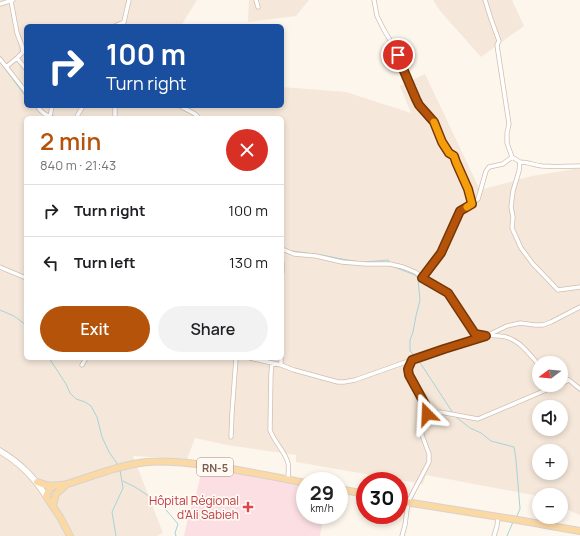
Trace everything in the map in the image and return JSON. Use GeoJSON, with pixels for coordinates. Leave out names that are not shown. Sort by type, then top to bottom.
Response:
{"type":"FeatureCollection","features":[{"type":"Feature","properties":{"kind":"main road"},"geometry":{"type":"LineString","coordinates":[[0,451],[20,465],[37,482],[53,504],[70,536]]}},
{"type":"Feature","properties":{"kind":"main road","name":"RN-5"},"geometry":{"type":"LineString","coordinates":[[54,486],[67,484],[112,470],[148,462],[193,463],[296,481]]}},
{"type":"Feature","properties":{"kind":"main road"},"geometry":{"type":"LineString","coordinates":[[37,482],[47,486],[54,486]]}},
{"type":"Feature","properties":{"kind":"main road"},"geometry":{"type":"LineString","coordinates":[[53,504],[56,494],[67,484]]}},
{"type":"Feature","properties":{"kind":"main road"},"geometry":{"type":"LineString","coordinates":[[46,496],[50,488],[54,486]]}},
{"type":"Feature","properties":{"kind":"main road"},"geometry":{"type":"LineString","coordinates":[[408,502],[580,531]]}},
{"type":"Feature","properties":{"kind":"street"},"geometry":{"type":"LineString","coordinates":[[0,4],[12,0],[22,49],[22,53],[6,67]]}},
{"type":"Feature","properties":{"kind":"street"},"geometry":{"type":"LineString","coordinates":[[123,24],[129,0]]}},
{"type":"Feature","properties":{"kind":"street"},"geometry":{"type":"LineString","coordinates":[[256,0],[258,7]]}},
{"type":"Feature","properties":{"kind":"street"},"geometry":{"type":"LineString","coordinates":[[374,0],[377,16],[396,50],[413,93],[419,105],[434,122],[442,142],[449,153],[454,156],[468,189],[472,204]]}},
{"type":"Feature","properties":{"kind":"street"},"geometry":{"type":"LineString","coordinates":[[485,0],[499,42],[497,45],[509,124],[507,143],[512,157],[520,162],[528,162],[535,165],[580,166]]}},
{"type":"Feature","properties":{"kind":"street"},"geometry":{"type":"LineString","coordinates":[[17,58],[24,67]]}},
{"type":"Feature","properties":{"kind":"street"},"geometry":{"type":"LineString","coordinates":[[0,59],[24,90]]}},
{"type":"Feature","properties":{"kind":"street"},"geometry":{"type":"LineString","coordinates":[[38,108],[49,116]]}},
{"type":"Feature","properties":{"kind":"street"},"geometry":{"type":"LineString","coordinates":[[184,108],[197,116]]}},
{"type":"Feature","properties":{"kind":"street"},"geometry":{"type":"LineString","coordinates":[[422,278],[441,253],[460,211],[478,199],[486,171],[489,167],[503,164],[512,157]]}},
{"type":"Feature","properties":{"kind":"street"},"geometry":{"type":"LineString","coordinates":[[520,162],[511,207],[513,217],[512,228],[521,248],[533,264],[558,290],[580,287]]}},
{"type":"Feature","properties":{"kind":"street"},"geometry":{"type":"LineString","coordinates":[[284,250],[294,254],[316,256],[342,262],[390,264],[415,272],[422,278],[448,293],[475,334],[486,336],[505,336],[514,340],[523,347],[532,357]]}},
{"type":"Feature","properties":{"kind":"street"},"geometry":{"type":"LineString","coordinates":[[0,267],[24,277]]}},
{"type":"Feature","properties":{"kind":"street"},"geometry":{"type":"LineString","coordinates":[[259,360],[330,380],[344,382],[355,380],[486,336],[507,326],[520,323],[543,325],[580,308]]}},
{"type":"Feature","properties":{"kind":"street"},"geometry":{"type":"LineString","coordinates":[[82,365],[85,360]]}},
{"type":"Feature","properties":{"kind":"street"},"geometry":{"type":"LineString","coordinates":[[232,437],[236,360]]}},
{"type":"Feature","properties":{"kind":"street"},"geometry":{"type":"LineString","coordinates":[[281,360],[281,365]]}},
{"type":"Feature","properties":{"kind":"street"},"geometry":{"type":"LineString","coordinates":[[408,502],[428,462],[429,454],[422,435],[422,428],[427,414],[426,406],[409,375],[408,369],[412,360]]}},
{"type":"Feature","properties":{"kind":"street"},"geometry":{"type":"LineString","coordinates":[[272,363],[270,373],[270,430],[285,456],[288,465],[288,479]]}},
{"type":"Feature","properties":{"kind":"street"},"geometry":{"type":"LineString","coordinates":[[569,380],[580,389]]}},
{"type":"Feature","properties":{"kind":"street"},"geometry":{"type":"LineString","coordinates":[[425,421],[434,413],[440,412],[478,420],[542,392]]}},
{"type":"Feature","properties":{"kind":"street"},"geometry":{"type":"LineString","coordinates":[[494,536],[498,517]]}},
{"type":"Feature","properties":{"kind":"street"},"geometry":{"type":"LineString","coordinates":[[402,536],[405,524]]}},
{"type":"Feature","properties":{"kind":"shaded area"},"geometry":{"type":"Polygon","coordinates":[[[0,0],[197,0],[182,24],[24,24],[24,108],[284,108],[284,87],[346,92],[411,113],[400,86],[425,74],[480,190],[532,176],[580,168],[580,515],[568,510],[568,488],[532,488],[532,495],[426,475],[423,484],[408,481],[408,472],[356,472],[296,462],[296,455],[227,445],[195,438],[187,459],[133,456],[163,533],[157,536],[0,536],[0,0]]]}},
{"type":"Feature","properties":{"kind":"shaded area"},"geometry":{"type":"Polygon","coordinates":[[[249,0],[309,0],[296,16],[248,22],[249,0]]]}},
{"type":"Feature","properties":{"kind":"shaded area"},"geometry":{"type":"Polygon","coordinates":[[[433,0],[512,0],[524,26],[481,57],[441,12],[433,0]]]}},
{"type":"Feature","properties":{"kind":"shaded area","name":"Hôpital Régional d'Ali Sabieh"},"geometry":{"type":"Polygon","coordinates":[[[203,467],[296,484],[296,524],[322,524],[320,536],[184,536],[189,513],[194,501],[203,467]]]}},
{"type":"Feature","properties":{"kind":"waterway"},"geometry":{"type":"LineString","coordinates":[[0,62],[24,94]]}},
{"type":"Feature","properties":{"kind":"waterway"},"geometry":{"type":"LineString","coordinates":[[36,108],[44,116]]}},
{"type":"Feature","properties":{"kind":"waterway"},"geometry":{"type":"LineString","coordinates":[[292,251],[360,262]]}},
{"type":"Feature","properties":{"kind":"waterway"},"geometry":{"type":"LineString","coordinates":[[365,262],[388,260],[389,262]]}},
{"type":"Feature","properties":{"kind":"waterway"},"geometry":{"type":"LineString","coordinates":[[394,267],[415,275],[418,279],[420,300],[410,340],[410,351],[417,358],[453,413]]}},
{"type":"Feature","properties":{"kind":"waterway"},"geometry":{"type":"LineString","coordinates":[[0,310],[14,316],[24,324]]}},
{"type":"Feature","properties":{"kind":"waterway"},"geometry":{"type":"LineString","coordinates":[[50,360],[70,393],[76,399],[91,406],[97,417],[102,437],[109,452],[118,465]]}},
{"type":"Feature","properties":{"kind":"waterway"},"geometry":{"type":"LineString","coordinates":[[456,417],[491,441],[514,447],[520,509],[516,518]]}},
{"type":"Feature","properties":{"kind":"waterway"},"geometry":{"type":"LineString","coordinates":[[116,536],[112,512],[123,488],[120,470]]}},
{"type":"Feature","properties":{"kind":"waterway"},"geometry":{"type":"LineString","coordinates":[[123,481],[161,504],[178,524],[175,533],[176,536]]}},
{"type":"Feature","properties":{"kind":"waterway"},"geometry":{"type":"LineString","coordinates":[[507,536],[513,522]]}},
{"type":"Feature","properties":{"kind":"slow traffic"},"geometry":{"type":"LineString","coordinates":[[434,122],[440,140],[449,153],[454,156],[468,189],[472,204],[467,207]]}},
{"type":"Feature","properties":{"kind":"place","name":"Hôpital Régional d'Ali Sabieh"},"geometry":{"type":"Point","coordinates":[248,507]}},
{"type":"Feature","properties":{"kind":"route"},"geometry":{"type":"LineString","coordinates":[[398,55],[419,105],[434,122],[442,142],[449,153],[454,156],[468,189],[472,204],[460,211],[441,253],[422,278],[448,293],[475,334],[486,336],[412,360],[408,369],[409,375],[426,406],[427,414]]}}]}
